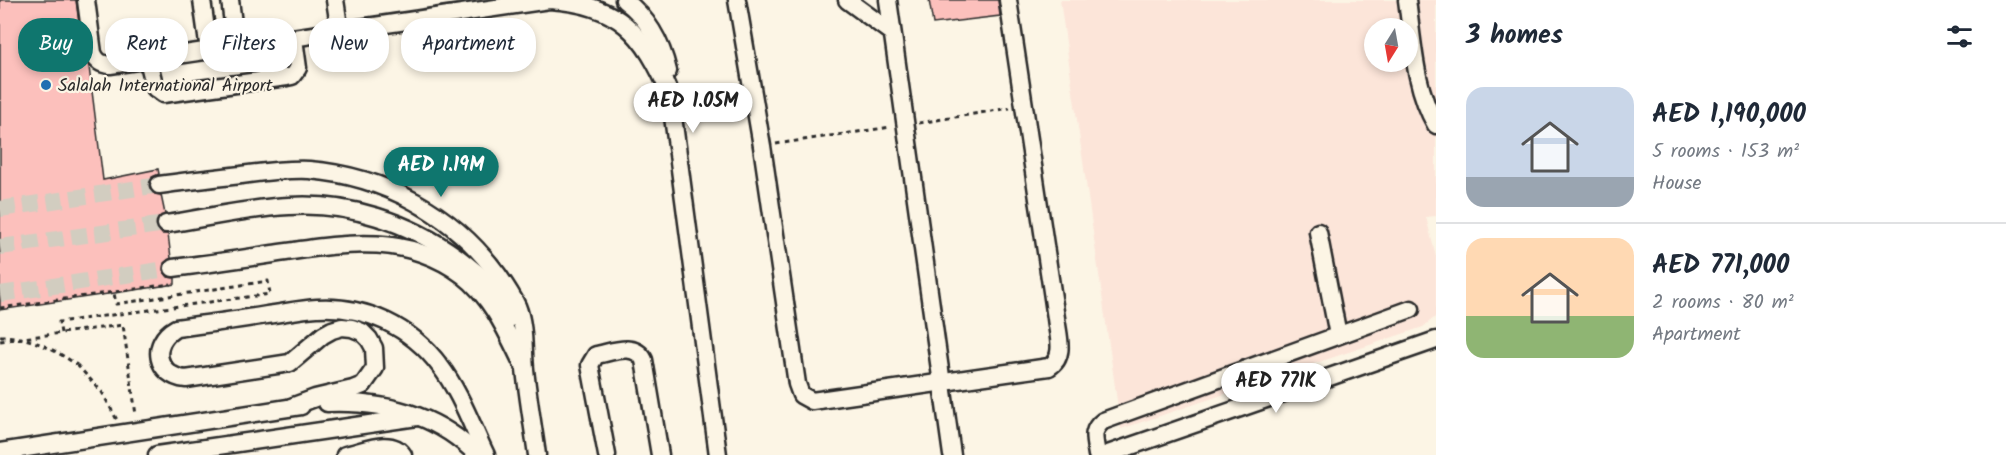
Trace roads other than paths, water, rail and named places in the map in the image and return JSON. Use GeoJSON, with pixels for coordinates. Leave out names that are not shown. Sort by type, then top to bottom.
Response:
{"type":"FeatureCollection","features":[{"type":"Feature","properties":{"kind":"street"},"geometry":{"type":"LineString","coordinates":[[86,0],[93,53],[96,60],[105,64]]}},
{"type":"Feature","properties":{"kind":"street"},"geometry":{"type":"LineString","coordinates":[[202,0],[204,18]]}},
{"type":"Feature","properties":{"kind":"street"},"geometry":{"type":"LineString","coordinates":[[230,0],[232,18]]}},
{"type":"Feature","properties":{"kind":"street"},"geometry":{"type":"LineString","coordinates":[[335,0],[338,18]]}},
{"type":"Feature","properties":{"kind":"street"},"geometry":{"type":"LineString","coordinates":[[389,25],[464,14],[489,4],[549,0],[585,4],[618,20],[645,45],[655,59],[670,94]]}},
{"type":"Feature","properties":{"kind":"street"},"geometry":{"type":"LineString","coordinates":[[624,0],[647,21],[658,39],[668,70],[718,455]]}},
{"type":"Feature","properties":{"kind":"street"},"geometry":{"type":"LineString","coordinates":[[737,0],[762,146],[795,374],[801,395],[812,401],[1049,367],[1060,357],[1008,0]]}},
{"type":"Feature","properties":{"kind":"street"},"geometry":{"type":"LineString","coordinates":[[847,0],[892,33]]}},
{"type":"Feature","properties":{"kind":"street"},"geometry":{"type":"LineString","coordinates":[[888,0],[952,455]]}},
{"type":"Feature","properties":{"kind":"street"},"geometry":{"type":"LineString","coordinates":[[1407,0],[1419,88],[1436,124]]}},
{"type":"Feature","properties":{"kind":"street"},"geometry":{"type":"LineString","coordinates":[[151,72],[155,87],[163,94],[276,79],[292,76],[295,72]]}},
{"type":"Feature","properties":{"kind":"street"},"geometry":{"type":"LineString","coordinates":[[159,185],[272,171],[307,170],[342,175],[376,184],[438,215],[465,237],[489,263],[518,308],[523,328],[524,360],[537,455]]}},
{"type":"Feature","properties":{"kind":"street"},"geometry":{"type":"LineString","coordinates":[[166,224],[289,206],[346,209],[374,216],[427,238],[467,272],[524,360]]}},
{"type":"Feature","properties":{"kind":"street"},"geometry":{"type":"LineString","coordinates":[[1318,232],[1338,335]]}},
{"type":"Feature","properties":{"kind":"street"},"geometry":{"type":"LineString","coordinates":[[172,276],[358,243],[390,245],[420,252],[467,272]]}},
{"type":"Feature","properties":{"kind":"street"},"geometry":{"type":"LineString","coordinates":[[291,407],[363,385],[375,368],[374,348],[369,339],[362,332],[342,327],[323,335],[290,363],[186,379],[171,374],[160,362],[159,354],[163,338],[176,328],[316,308],[340,308],[382,319],[423,347],[440,365],[453,385],[486,455]]}},
{"type":"Feature","properties":{"kind":"street"},"geometry":{"type":"LineString","coordinates":[[1097,455],[1093,432],[1103,421],[1411,309]]}},
{"type":"Feature","properties":{"kind":"street"},"geometry":{"type":"LineString","coordinates":[[1106,455],[1436,340]]}},
{"type":"Feature","properties":{"kind":"street"},"geometry":{"type":"LineString","coordinates":[[607,455],[590,365],[596,356],[629,349],[641,354],[644,360],[660,455]]}},
{"type":"Feature","properties":{"kind":"street"},"geometry":{"type":"LineString","coordinates":[[0,452],[291,407],[325,403],[364,403],[399,409],[421,417],[453,435],[477,455]]}},
{"type":"Feature","properties":{"kind":"street"},"geometry":{"type":"LineString","coordinates":[[157,455],[421,417]]}},
{"type":"Feature","properties":{"kind":"street"},"geometry":{"type":"LineString","coordinates":[[345,455],[391,446],[403,455]]}},
{"type":"Feature","properties":{"kind":"tunnel"},"geometry":{"type":"LineString","coordinates":[[0,209],[159,185]]}},
{"type":"Feature","properties":{"kind":"tunnel"},"geometry":{"type":"LineString","coordinates":[[0,247],[166,224]]}},
{"type":"Feature","properties":{"kind":"tunnel"},"geometry":{"type":"LineString","coordinates":[[0,294],[173,268]]}},
{"type":"Feature","properties":{"kind":"place","name":"Salalah International Airport"},"geometry":{"type":"Point","coordinates":[46,85]}}]}
